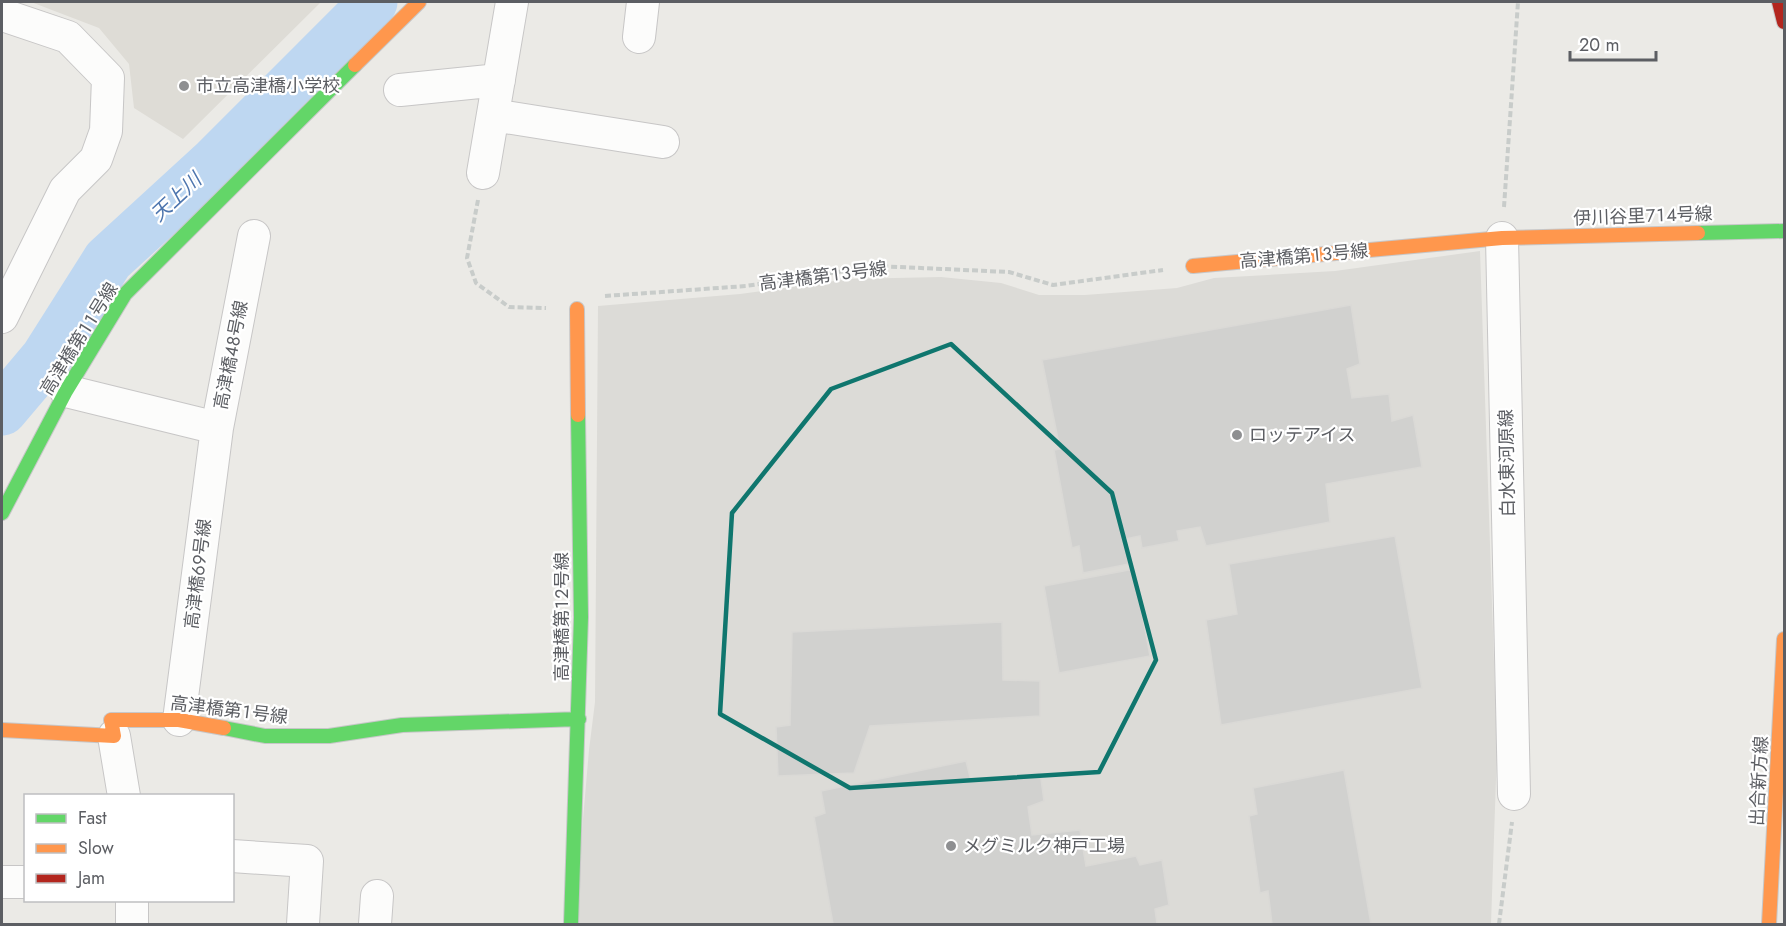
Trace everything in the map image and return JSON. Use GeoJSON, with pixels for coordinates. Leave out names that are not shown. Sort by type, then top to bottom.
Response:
{"type":"FeatureCollection","features":[{"type":"Feature","properties":{"kind":"street","name":"高津橋第１１号線"},"geometry":{"type":"LineString","coordinates":[[2,513],[66,391],[125,294],[419,2]]}},
{"type":"Feature","properties":{"kind":"street"},"geometry":{"type":"LineString","coordinates":[[483,173],[512,2]]}},
{"type":"Feature","properties":{"kind":"street"},"geometry":{"type":"LineString","coordinates":[[639,2],[639,37]]}},
{"type":"Feature","properties":{"kind":"street"},"geometry":{"type":"LineString","coordinates":[[1779,2],[1785,22]]}},
{"type":"Feature","properties":{"kind":"street"},"geometry":{"type":"LineString","coordinates":[[2,14],[69,38],[108,78],[106,131],[96,159],[65,190],[2,317]]}},
{"type":"Feature","properties":{"kind":"street"},"geometry":{"type":"LineString","coordinates":[[400,90],[499,80]]}},
{"type":"Feature","properties":{"kind":"street"},"geometry":{"type":"LineString","coordinates":[[493,115],[663,142]]}},
{"type":"Feature","properties":{"kind":"street","name":"伊川谷里７１４号線"},"geometry":{"type":"LineString","coordinates":[[1502,238],[1785,231]]}},
{"type":"Feature","properties":{"kind":"street","name":"高津橋４８号線"},"geometry":{"type":"LineString","coordinates":[[66,391],[217,428],[254,236]]}},
{"type":"Feature","properties":{"kind":"street","name":"高津橋第１３号線"},"geometry":{"type":"LineString","coordinates":[[1193,266],[1502,238]]}},
{"type":"Feature","properties":{"kind":"street","name":"白水東河原線"},"geometry":{"type":"LineString","coordinates":[[1502,238],[1514,794]]}},
{"type":"Feature","properties":{"kind":"street","name":"高津橋第１２号線"},"geometry":{"type":"LineString","coordinates":[[571,924],[581,617],[577,309]]}},
{"type":"Feature","properties":{"kind":"street","name":"高津橋６９号線"},"geometry":{"type":"LineString","coordinates":[[179,720],[217,428]]}},
{"type":"Feature","properties":{"kind":"street","name":"出合新方線"},"geometry":{"type":"LineString","coordinates":[[1768,924],[1785,639]]}},
{"type":"Feature","properties":{"kind":"street","name":"高津橋第１号線"},"geometry":{"type":"LineString","coordinates":[[114,736],[111,720],[179,720],[265,736],[329,736],[402,725],[579,719]]}},
{"type":"Feature","properties":{"kind":"street"},"geometry":{"type":"LineString","coordinates":[[2,730],[114,736],[124,794]]}},
{"type":"Feature","properties":{"kind":"street"},"geometry":{"type":"LineString","coordinates":[[234,855],[307,861],[303,924]]}},
{"type":"Feature","properties":{"kind":"street"},"geometry":{"type":"LineString","coordinates":[[2,882],[24,882]]}},
{"type":"Feature","properties":{"kind":"street"},"geometry":{"type":"LineString","coordinates":[[132,902],[132,924]]}},
{"type":"Feature","properties":{"kind":"path"},"geometry":{"type":"LineString","coordinates":[[1502,238],[1518,2]]}},
{"type":"Feature","properties":{"kind":"path","name":"高津橋第１３号線"},"geometry":{"type":"LineString","coordinates":[[483,173],[467,258],[476,283],[509,307],[577,309],[586,298],[746,286],[877,266],[1009,272],[1053,285],[1193,266]]}},
{"type":"Feature","properties":{"kind":"path"},"geometry":{"type":"LineString","coordinates":[[1498,924],[1514,794]]}},
{"type":"Feature","properties":{"kind":"highlighted area"},"geometry":{"type":"Polygon","coordinates":[[[951,344],[1112,493],[1156,660],[1099,772],[850,788],[720,714],[732,513],[831,389],[951,344]]]}},
{"type":"Feature","properties":{"kind":"shaded area","name":"市立高津橋小学校"},"geometry":{"type":"Polygon","coordinates":[[[31,2],[321,2],[183,139],[134,108],[129,64],[99,28],[31,2]]]}},
{"type":"Feature","properties":{"kind":"shaded area"},"geometry":{"type":"Polygon","coordinates":[[[1480,251],[1497,750],[1491,924],[574,924],[595,702],[598,306],[740,294],[849,279],[941,277],[1001,283],[1039,295],[1085,295],[1177,288],[1214,278],[1335,271],[1480,251]]]}},
{"type":"Feature","properties":{"kind":"building","name":"ロッテアイス"},"geometry":{"type":"Polygon","coordinates":[[[1351,305],[1360,364],[1347,369],[1352,398],[1389,394],[1392,421],[1413,415],[1422,467],[1326,484],[1330,522],[1206,546],[1200,527],[1177,531],[1179,541],[1142,548],[1140,536],[1125,539],[1129,564],[1083,573],[1079,546],[1072,548],[1054,450],[1060,449],[1042,360],[1351,305]]]}},
{"type":"Feature","properties":{"kind":"building"},"geometry":{"type":"Polygon","coordinates":[[[1395,536],[1422,688],[1221,725],[1206,620],[1237,614],[1229,564],[1395,536]]]}},
{"type":"Feature","properties":{"kind":"building"},"geometry":{"type":"Polygon","coordinates":[[[1134,569],[1150,656],[1059,673],[1044,586],[1134,569]]]}},
{"type":"Feature","properties":{"kind":"building"},"geometry":{"type":"Polygon","coordinates":[[[1002,622],[1003,680],[1040,681],[1040,716],[870,726],[854,773],[778,776],[776,727],[790,725],[792,632],[1002,622]]]}},
{"type":"Feature","properties":{"kind":"building","name":"メグミルク神戸工場"},"geometry":{"type":"Polygon","coordinates":[[[966,761],[971,781],[1040,772],[1044,801],[1028,807],[1032,835],[1080,830],[1086,866],[1136,856],[1140,865],[1162,860],[1169,905],[1155,909],[1157,924],[833,924],[814,817],[825,813],[821,791],[966,761]]]}},
{"type":"Feature","properties":{"kind":"building"},"geometry":{"type":"Polygon","coordinates":[[[1344,770],[1371,924],[1272,924],[1268,891],[1260,893],[1249,816],[1257,814],[1253,788],[1344,770]]]}},
{"type":"Feature","properties":{"kind":"waterway","name":"天上川"},"geometry":{"type":"LineString","coordinates":[[2,410],[46,358],[108,260],[215,162],[360,17],[372,2]]}},
{"type":"Feature","properties":{"kind":"traffic: fast"},"geometry":{"type":"LineString","coordinates":[[2,513],[66,391],[125,294],[355,65]]}},
{"type":"Feature","properties":{"kind":"traffic: fast"},"geometry":{"type":"LineString","coordinates":[[1698,233],[1784,231]]}},
{"type":"Feature","properties":{"kind":"traffic: fast"},"geometry":{"type":"LineString","coordinates":[[571,924],[581,617],[578,415]]}},
{"type":"Feature","properties":{"kind":"traffic: fast"},"geometry":{"type":"LineString","coordinates":[[224,728],[265,736],[329,736],[402,725],[579,719]]}},
{"type":"Feature","properties":{"kind":"traffic: slow"},"geometry":{"type":"LineString","coordinates":[[355,65],[419,2]]}},
{"type":"Feature","properties":{"kind":"traffic: slow"},"geometry":{"type":"LineString","coordinates":[[1193,266],[1502,238],[1698,233]]}},
{"type":"Feature","properties":{"kind":"traffic: slow"},"geometry":{"type":"LineString","coordinates":[[577,309],[578,415]]}},
{"type":"Feature","properties":{"kind":"traffic: slow"},"geometry":{"type":"LineString","coordinates":[[1769,924],[1784,639]]}},
{"type":"Feature","properties":{"kind":"traffic: slow"},"geometry":{"type":"LineString","coordinates":[[2,730],[114,736],[111,720],[179,720],[224,728]]}},
{"type":"Feature","properties":{"kind":"traffic: jam"},"geometry":{"type":"LineString","coordinates":[[1779,2],[1784,22]]}},
{"type":"Feature","properties":{"kind":"place","name":"市立高津橋小学校"},"geometry":{"type":"Point","coordinates":[184,86]}},
{"type":"Feature","properties":{"kind":"place","name":"ロッテアイス"},"geometry":{"type":"Point","coordinates":[1237,435]}},
{"type":"Feature","properties":{"kind":"place","name":"メグミルク神戸工場"},"geometry":{"type":"Point","coordinates":[951,846]}}]}
